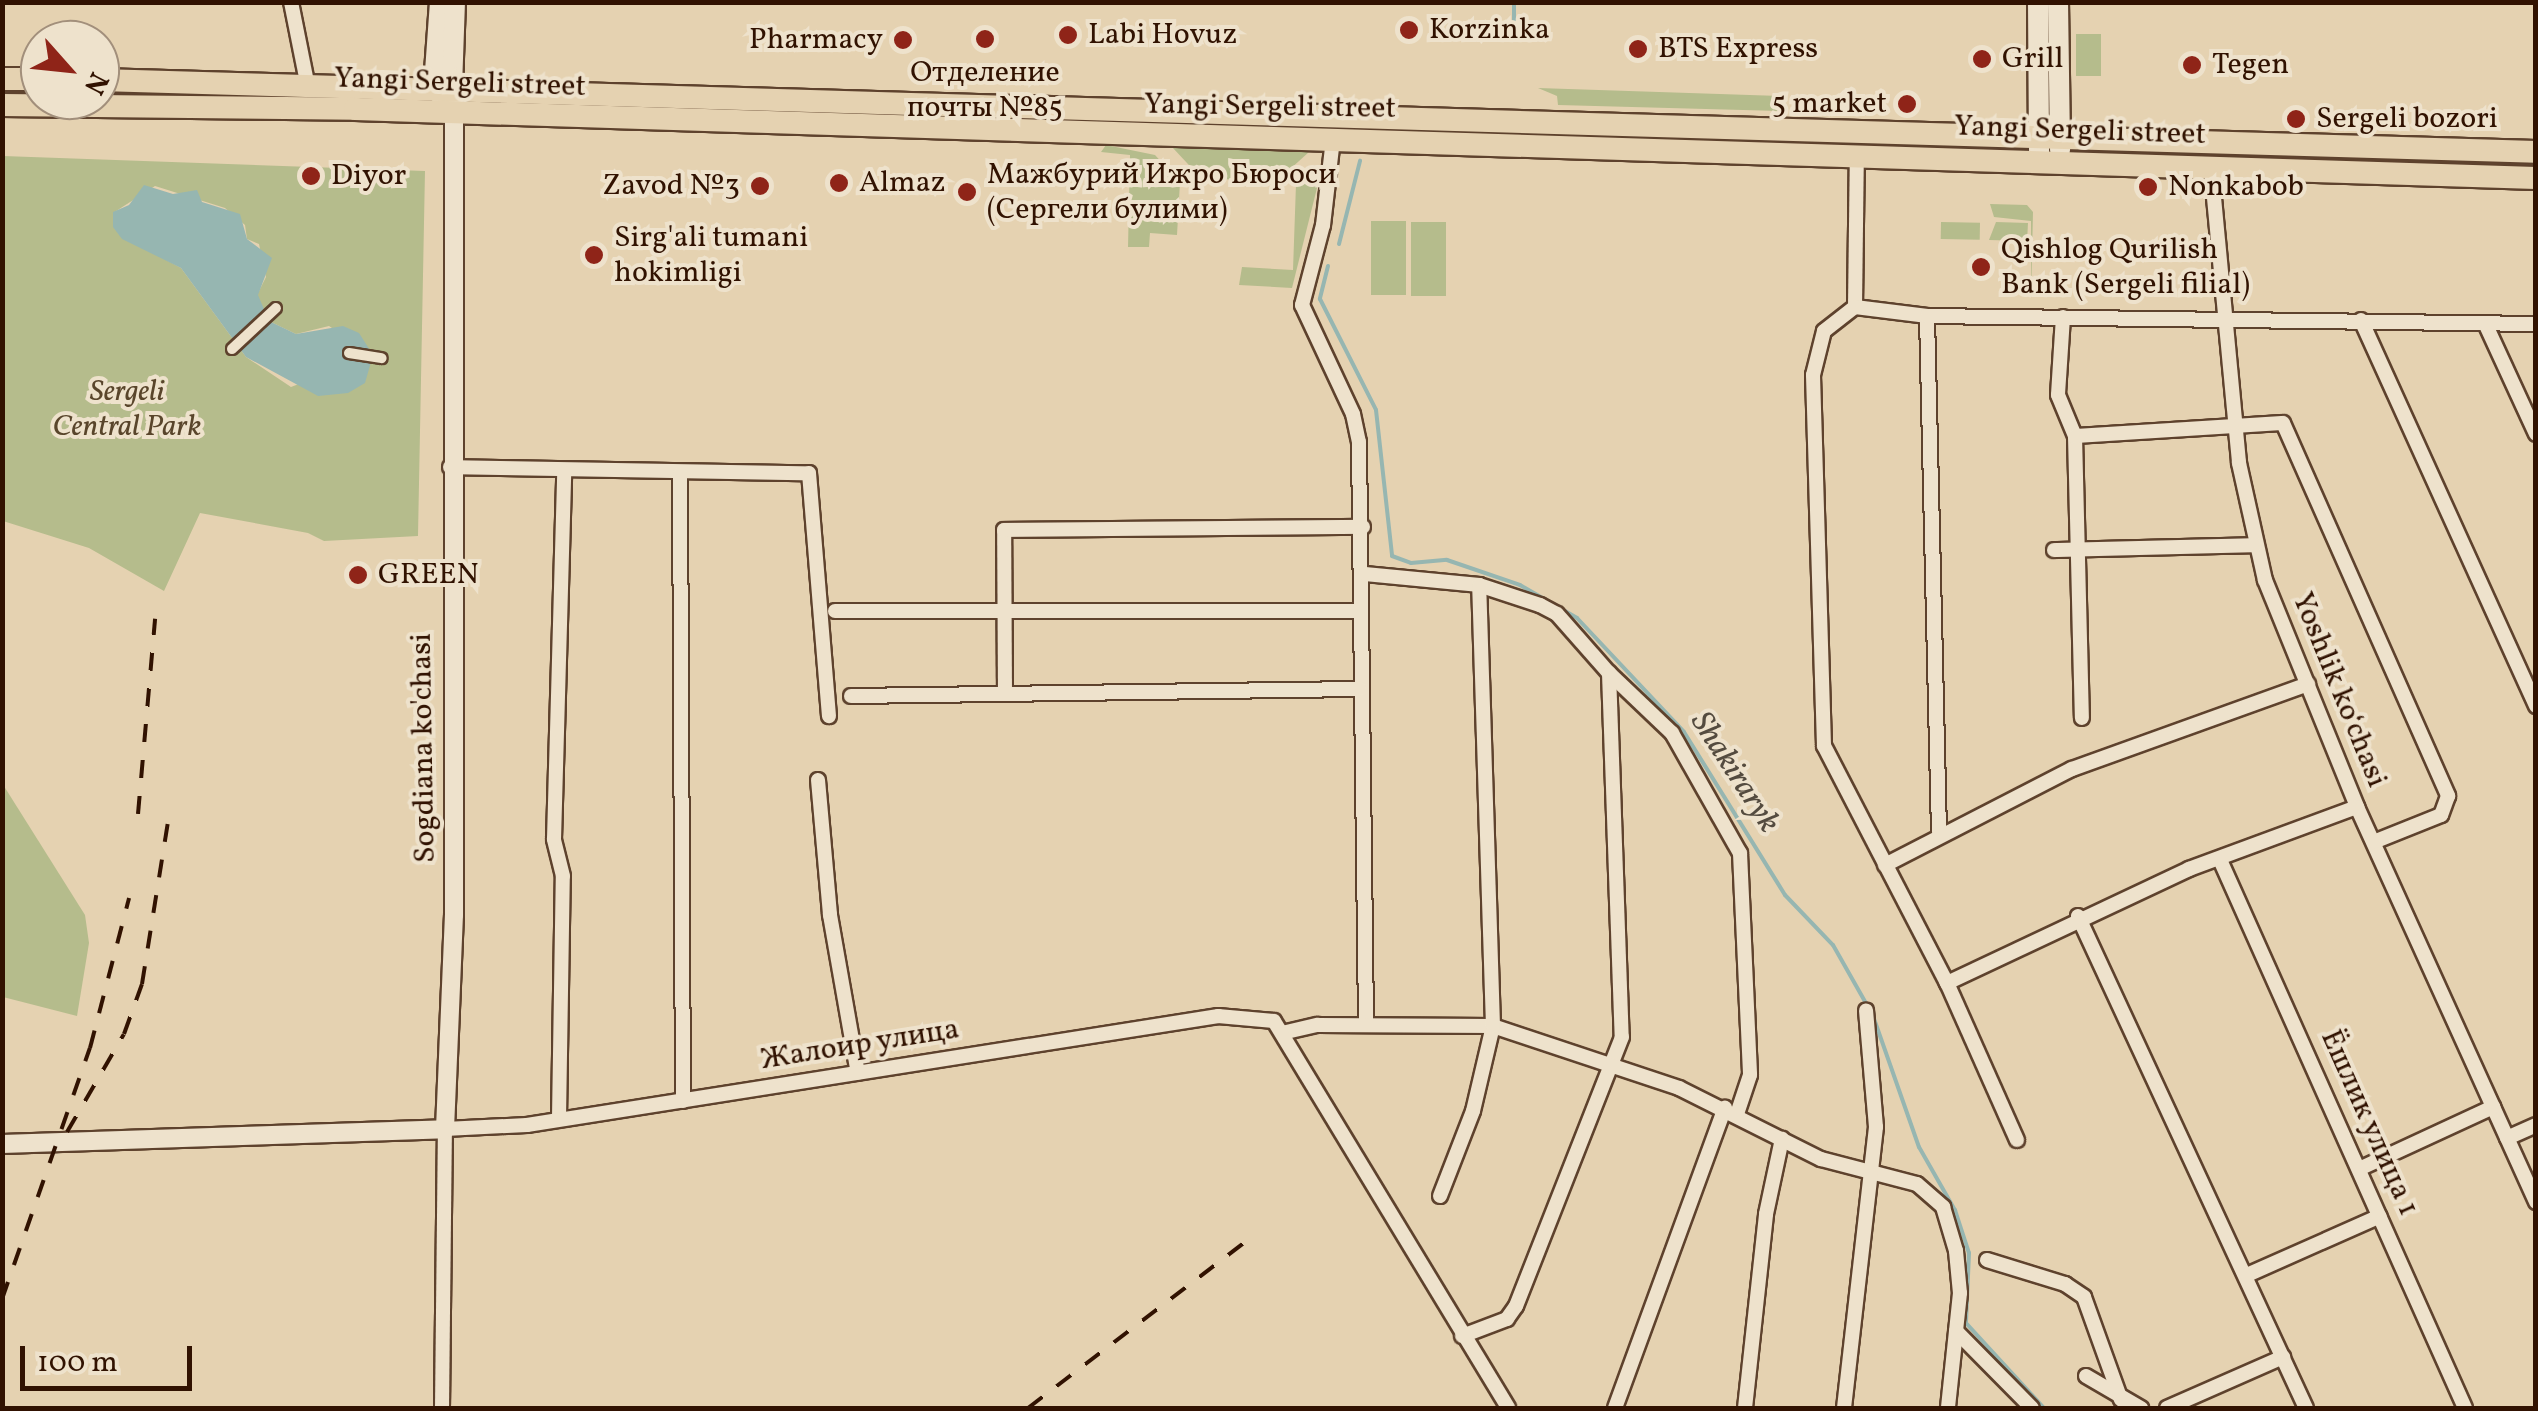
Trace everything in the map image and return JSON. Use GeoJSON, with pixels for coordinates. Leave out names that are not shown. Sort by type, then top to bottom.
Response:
{"type":"FeatureCollection","features":[{"type":"Feature","properties":{"kind":"main road"},"geometry":{"type":"LineString","coordinates":[[440,2],[443,86],[455,114]]}},
{"type":"Feature","properties":{"kind":"main road"},"geometry":{"type":"LineString","coordinates":[[443,86],[455,2]]}},
{"type":"Feature","properties":{"kind":"main road"},"geometry":{"type":"LineString","coordinates":[[2038,2],[2049,148]]}},
{"type":"Feature","properties":{"kind":"main road"},"geometry":{"type":"LineString","coordinates":[[2049,148],[2058,2]]}},
{"type":"Feature","properties":{"kind":"main road","name":"Yangi Sergeli street"},"geometry":{"type":"LineString","coordinates":[[120,80],[308,82],[1438,116],[2049,148],[2211,166],[2536,178]]}},
{"type":"Feature","properties":{"kind":"main road"},"geometry":{"type":"LineString","coordinates":[[862,98],[862,124]]}},
{"type":"Feature","properties":{"kind":"main road","name":"Yangi Sergeli street"},"geometry":{"type":"LineString","coordinates":[[2,106],[862,124],[1857,154],[2049,148],[2381,147],[2536,152]]}},
{"type":"Feature","properties":{"kind":"main road"},"geometry":{"type":"LineString","coordinates":[[1097,132],[1098,106]]}},
{"type":"Feature","properties":{"kind":"main road"},"geometry":{"type":"LineString","coordinates":[[1438,116],[1439,142]]}},
{"type":"Feature","properties":{"kind":"main road"},"geometry":{"type":"LineString","coordinates":[[2379,174],[2371,160],[2381,147]]}},
{"type":"Feature","properties":{"kind":"street"},"geometry":{"type":"LineString","coordinates":[[291,2],[308,82]]}},
{"type":"Feature","properties":{"kind":"street","name":"Sogdiana ko'chasi"},"geometry":{"type":"LineString","coordinates":[[442,1408],[445,1129],[454,915],[450,467],[455,114]]}},
{"type":"Feature","properties":{"kind":"street"},"geometry":{"type":"LineString","coordinates":[[1333,139],[1324,225],[1302,305],[1353,414],[1365,574],[1358,611],[1366,1025]]}},
{"type":"Feature","properties":{"kind":"street"},"geometry":{"type":"LineString","coordinates":[[1855,307],[1857,154]]}},
{"type":"Feature","properties":{"kind":"street","name":"Yoshlik koʻchasi"},"geometry":{"type":"LineString","coordinates":[[2211,166],[2237,430],[2255,545],[2357,807],[2536,1202]]}},
{"type":"Feature","properties":{"kind":"street"},"geometry":{"type":"LineString","coordinates":[[2017,1140],[1947,983],[1824,746],[1813,375],[1824,332],[1855,307],[1927,316],[2536,324]]}},
{"type":"Feature","properties":{"kind":"street"},"geometry":{"type":"LineString","coordinates":[[232,348],[276,308]]}},
{"type":"Feature","properties":{"kind":"street"},"geometry":{"type":"LineString","coordinates":[[1927,316],[1939,832]]}},
{"type":"Feature","properties":{"kind":"street"},"geometry":{"type":"LineString","coordinates":[[2063,317],[2058,395],[2075,436],[2082,718]]}},
{"type":"Feature","properties":{"kind":"street"},"geometry":{"type":"LineString","coordinates":[[2361,320],[2536,706]]}},
{"type":"Feature","properties":{"kind":"street"},"geometry":{"type":"LineString","coordinates":[[2486,323],[2536,434]]}},
{"type":"Feature","properties":{"kind":"street"},"geometry":{"type":"LineString","coordinates":[[350,353],[382,358]]}},
{"type":"Feature","properties":{"kind":"street"},"geometry":{"type":"LineString","coordinates":[[2075,436],[2237,430],[2284,424],[2448,796],[2441,815],[2374,842]]}},
{"type":"Feature","properties":{"kind":"street"},"geometry":{"type":"LineString","coordinates":[[450,467],[680,475],[809,473],[829,716]]}},
{"type":"Feature","properties":{"kind":"street"},"geometry":{"type":"LineString","coordinates":[[559,1118],[563,876],[554,839],[564,473]]}},
{"type":"Feature","properties":{"kind":"street"},"geometry":{"type":"LineString","coordinates":[[680,475],[682,1101]]}},
{"type":"Feature","properties":{"kind":"street"},"geometry":{"type":"LineString","coordinates":[[1005,694],[1004,530],[1363,527]]}},
{"type":"Feature","properties":{"kind":"street"},"geometry":{"type":"LineString","coordinates":[[2054,550],[2255,545]]}},
{"type":"Feature","properties":{"kind":"street"},"geometry":{"type":"LineString","coordinates":[[1365,574],[1479,586],[1557,614],[1609,673],[1672,733],[1740,853],[1750,1075],[1731,1110],[1615,1408]]}},
{"type":"Feature","properties":{"kind":"street"},"geometry":{"type":"LineString","coordinates":[[1440,1196],[1473,1111],[1493,1026],[1479,586]]}},
{"type":"Feature","properties":{"kind":"street"},"geometry":{"type":"LineString","coordinates":[[835,611],[1358,611]]}},
{"type":"Feature","properties":{"kind":"street"},"geometry":{"type":"LineString","coordinates":[[1462,1336],[1507,1319],[1516,1306],[1622,1037],[1609,673]]}},
{"type":"Feature","properties":{"kind":"street"},"geometry":{"type":"LineString","coordinates":[[1885,864],[1939,832],[2072,769],[2308,684]]}},
{"type":"Feature","properties":{"kind":"street"},"geometry":{"type":"LineString","coordinates":[[851,696],[1360,689]]}},
{"type":"Feature","properties":{"kind":"street"},"geometry":{"type":"LineString","coordinates":[[818,780],[830,915],[858,1073]]}},
{"type":"Feature","properties":{"kind":"street"},"geometry":{"type":"LineString","coordinates":[[1947,983],[2078,916],[2188,868],[2221,862],[2357,807]]}},
{"type":"Feature","properties":{"kind":"street","name":"Ёшлик улица 1"},"geometry":{"type":"LineString","coordinates":[[2221,862],[2465,1408]]}},
{"type":"Feature","properties":{"kind":"street"},"geometry":{"type":"LineString","coordinates":[[2078,916],[2306,1408]]}},
{"type":"Feature","properties":{"kind":"street"},"geometry":{"type":"LineString","coordinates":[[1844,1408],[1876,1127],[1866,1010]]}},
{"type":"Feature","properties":{"kind":"street","name":"Жалоир улица"},"geometry":{"type":"LineString","coordinates":[[2,1144],[445,1129],[682,1101],[1202,1017],[1274,1022],[1282,1033]]}},
{"type":"Feature","properties":{"kind":"street"},"geometry":{"type":"LineString","coordinates":[[1508,1408],[1282,1033],[1366,1025],[1493,1026],[1611,1064],[1731,1110],[1782,1140],[1870,1173],[1917,1184],[1943,1206],[1956,1251],[1956,1331],[1948,1408]]}},
{"type":"Feature","properties":{"kind":"street"},"geometry":{"type":"LineString","coordinates":[[2360,1169],[2493,1107]]}},
{"type":"Feature","properties":{"kind":"street"},"geometry":{"type":"LineString","coordinates":[[2507,1138],[2536,1125]]}},
{"type":"Feature","properties":{"kind":"street"},"geometry":{"type":"LineString","coordinates":[[1746,1408],[1766,1214],[1782,1140]]}},
{"type":"Feature","properties":{"kind":"street"},"geometry":{"type":"LineString","coordinates":[[2247,1276],[2380,1216]]}},
{"type":"Feature","properties":{"kind":"street"},"geometry":{"type":"LineString","coordinates":[[1987,1260],[2065,1284],[2084,1298],[2121,1400]]}},
{"type":"Feature","properties":{"kind":"street"},"geometry":{"type":"LineString","coordinates":[[1956,1331],[2032,1408]]}},
{"type":"Feature","properties":{"kind":"street"},"geometry":{"type":"LineString","coordinates":[[2167,1408],[2283,1357]]}},
{"type":"Feature","properties":{"kind":"street"},"geometry":{"type":"LineString","coordinates":[[2086,1376],[2121,1400],[2141,1408]]}},
{"type":"Feature","properties":{"kind":"green space"},"geometry":{"type":"Polygon","coordinates":[[[2076,34],[2101,34],[2101,76],[2076,76],[2076,34]]]}},
{"type":"Feature","properties":{"kind":"green space"},"geometry":{"type":"Polygon","coordinates":[[[1538,88],[1783,96],[1782,111],[1558,105],[1557,96],[1538,88]]]}},
{"type":"Feature","properties":{"kind":"green space"},"geometry":{"type":"Polygon","coordinates":[[[1459,128],[2017,145],[2017,152],[1458,134],[1459,128]]]}},
{"type":"Feature","properties":{"kind":"green space"},"geometry":{"type":"Polygon","coordinates":[[[1106,145],[1155,155],[1180,182],[1177,235],[1150,233],[1149,247],[1128,247],[1130,155],[1101,152],[1106,145]]]}},
{"type":"Feature","properties":{"kind":"green space"},"geometry":{"type":"Polygon","coordinates":[[[1172,147],[1309,152],[1278,180],[1202,179],[1172,147]]]}},
{"type":"Feature","properties":{"kind":"green space"},"geometry":{"type":"Polygon","coordinates":[[[2086,147],[2350,156],[2350,163],[2086,154],[2086,147]]]}},
{"type":"Feature","properties":{"kind":"green space","name":"Sergeli Central Park"},"geometry":{"type":"Polygon","coordinates":[[[3,156],[425,171],[418,536],[324,541],[308,533],[200,513],[164,591],[89,548],[3,521],[3,156]],[[155,186],[113,213],[157,255],[181,268],[246,357],[291,387],[373,355],[329,326],[296,334],[269,321],[257,295],[266,277],[259,244],[247,239],[245,225],[225,208],[155,186]]]}},
{"type":"Feature","properties":{"kind":"green space"},"geometry":{"type":"Polygon","coordinates":[[[1323,164],[1292,288],[1239,285],[1242,267],[1293,270],[1296,184],[1323,164]]]}},
{"type":"Feature","properties":{"kind":"green space"},"geometry":{"type":"Polygon","coordinates":[[[1990,204],[2027,205],[2033,212],[2031,300],[2031,221],[1994,217],[1990,204]]]}},
{"type":"Feature","properties":{"kind":"green space"},"geometry":{"type":"Polygon","coordinates":[[[1371,221],[1406,221],[1406,295],[1371,295],[1371,221]]]}},
{"type":"Feature","properties":{"kind":"green space"},"geometry":{"type":"Polygon","coordinates":[[[1411,222],[1446,222],[1446,296],[1411,296],[1411,222]]]}},
{"type":"Feature","properties":{"kind":"green space"},"geometry":{"type":"Polygon","coordinates":[[[1941,222],[1980,223],[1980,240],[1941,239],[1941,222]]]}},
{"type":"Feature","properties":{"kind":"green space"},"geometry":{"type":"Polygon","coordinates":[[[1996,222],[2028,223],[2027,241],[1989,240],[1996,222]]]}},
{"type":"Feature","properties":{"kind":"green space"},"geometry":{"type":"Polygon","coordinates":[[[2,783],[85,915],[89,943],[77,1016],[3,997],[2,783]]]}},
{"type":"Feature","properties":{"kind":"water"},"geometry":{"type":"Polygon","coordinates":[[[144,185],[173,194],[197,190],[202,202],[240,214],[247,239],[272,258],[258,295],[269,321],[296,334],[343,326],[359,333],[373,355],[365,383],[348,393],[318,396],[246,357],[181,268],[122,239],[113,227],[113,212],[129,205],[144,185]]]}},
{"type":"Feature","properties":{"kind":"waterway","name":"Shakiraryk"},"geometry":{"type":"LineString","coordinates":[[1514,2],[1514,40]]}},
{"type":"Feature","properties":{"kind":"waterway","name":"Shakiraryk"},"geometry":{"type":"LineString","coordinates":[[1339,244],[1360,161]]}},
{"type":"Feature","properties":{"kind":"waterway","name":"Shakiraryk"},"geometry":{"type":"LineString","coordinates":[[1328,266],[1320,299],[1376,410],[1392,556],[1411,563],[1447,560],[1520,585],[1577,618],[1684,732],[1785,895],[1833,945],[1867,1005]]}},
{"type":"Feature","properties":{"kind":"waterway","name":"Shakiraryk"},"geometry":{"type":"LineString","coordinates":[[1872,1013],[1919,1147],[1955,1210],[1969,1253],[1966,1323],[2044,1408]]}},
{"type":"Feature","properties":{"kind":"railway"},"geometry":{"type":"LineString","coordinates":[[138,814],[155,619]]}},
{"type":"Feature","properties":{"kind":"railway"},"geometry":{"type":"LineString","coordinates":[[67,1132],[124,1034],[142,984],[170,810]]}},
{"type":"Feature","properties":{"kind":"railway"},"geometry":{"type":"LineString","coordinates":[[2,1299],[90,1048],[129,898]]}},
{"type":"Feature","properties":{"kind":"railway"},"geometry":{"type":"LineString","coordinates":[[1028,1408],[1250,1238]]}},
{"type":"Feature","properties":{"kind":"place","name":"Korzinka"},"geometry":{"type":"Point","coordinates":[1409,30]}},
{"type":"Feature","properties":{"kind":"place","name":"Labi Hovuz"},"geometry":{"type":"Point","coordinates":[1068,35]}},
{"type":"Feature","properties":{"kind":"place","name":"Отделение почты №85"},"geometry":{"type":"Point","coordinates":[985,39]}},
{"type":"Feature","properties":{"kind":"place","name":"Pharmacy"},"geometry":{"type":"Point","coordinates":[903,40]}},
{"type":"Feature","properties":{"kind":"place","name":"BTS Express"},"geometry":{"type":"Point","coordinates":[1638,49]}},
{"type":"Feature","properties":{"kind":"place","name":"Grill"},"geometry":{"type":"Point","coordinates":[1982,59]}},
{"type":"Feature","properties":{"kind":"place","name":"Tegen"},"geometry":{"type":"Point","coordinates":[2192,65]}},
{"type":"Feature","properties":{"kind":"place","name":"5 market"},"geometry":{"type":"Point","coordinates":[1907,104]}},
{"type":"Feature","properties":{"kind":"place","name":"Sergeli bozori"},"geometry":{"type":"Point","coordinates":[2296,119]}},
{"type":"Feature","properties":{"kind":"place","name":"Diyor"},"geometry":{"type":"Point","coordinates":[311,176]}},
{"type":"Feature","properties":{"kind":"place","name":"Almaz"},"geometry":{"type":"Point","coordinates":[839,183]}},
{"type":"Feature","properties":{"kind":"place","name":"Zavod №3"},"geometry":{"type":"Point","coordinates":[760,186]}},
{"type":"Feature","properties":{"kind":"place","name":"Nonkabob"},"geometry":{"type":"Point","coordinates":[2148,187]}},
{"type":"Feature","properties":{"kind":"place","name":"Мажбурий Ижро Бюроси (Сергели булими)"},"geometry":{"type":"Point","coordinates":[967,192]}},
{"type":"Feature","properties":{"kind":"place","name":"Sirg'ali tumani hokimligi"},"geometry":{"type":"Point","coordinates":[594,255]}},
{"type":"Feature","properties":{"kind":"place","name":"Qishlog Qurilish Bank (Sergeli filial)"},"geometry":{"type":"Point","coordinates":[1981,267]}},
{"type":"Feature","properties":{"kind":"place","name":"GREEN"},"geometry":{"type":"Point","coordinates":[358,575]}}]}
